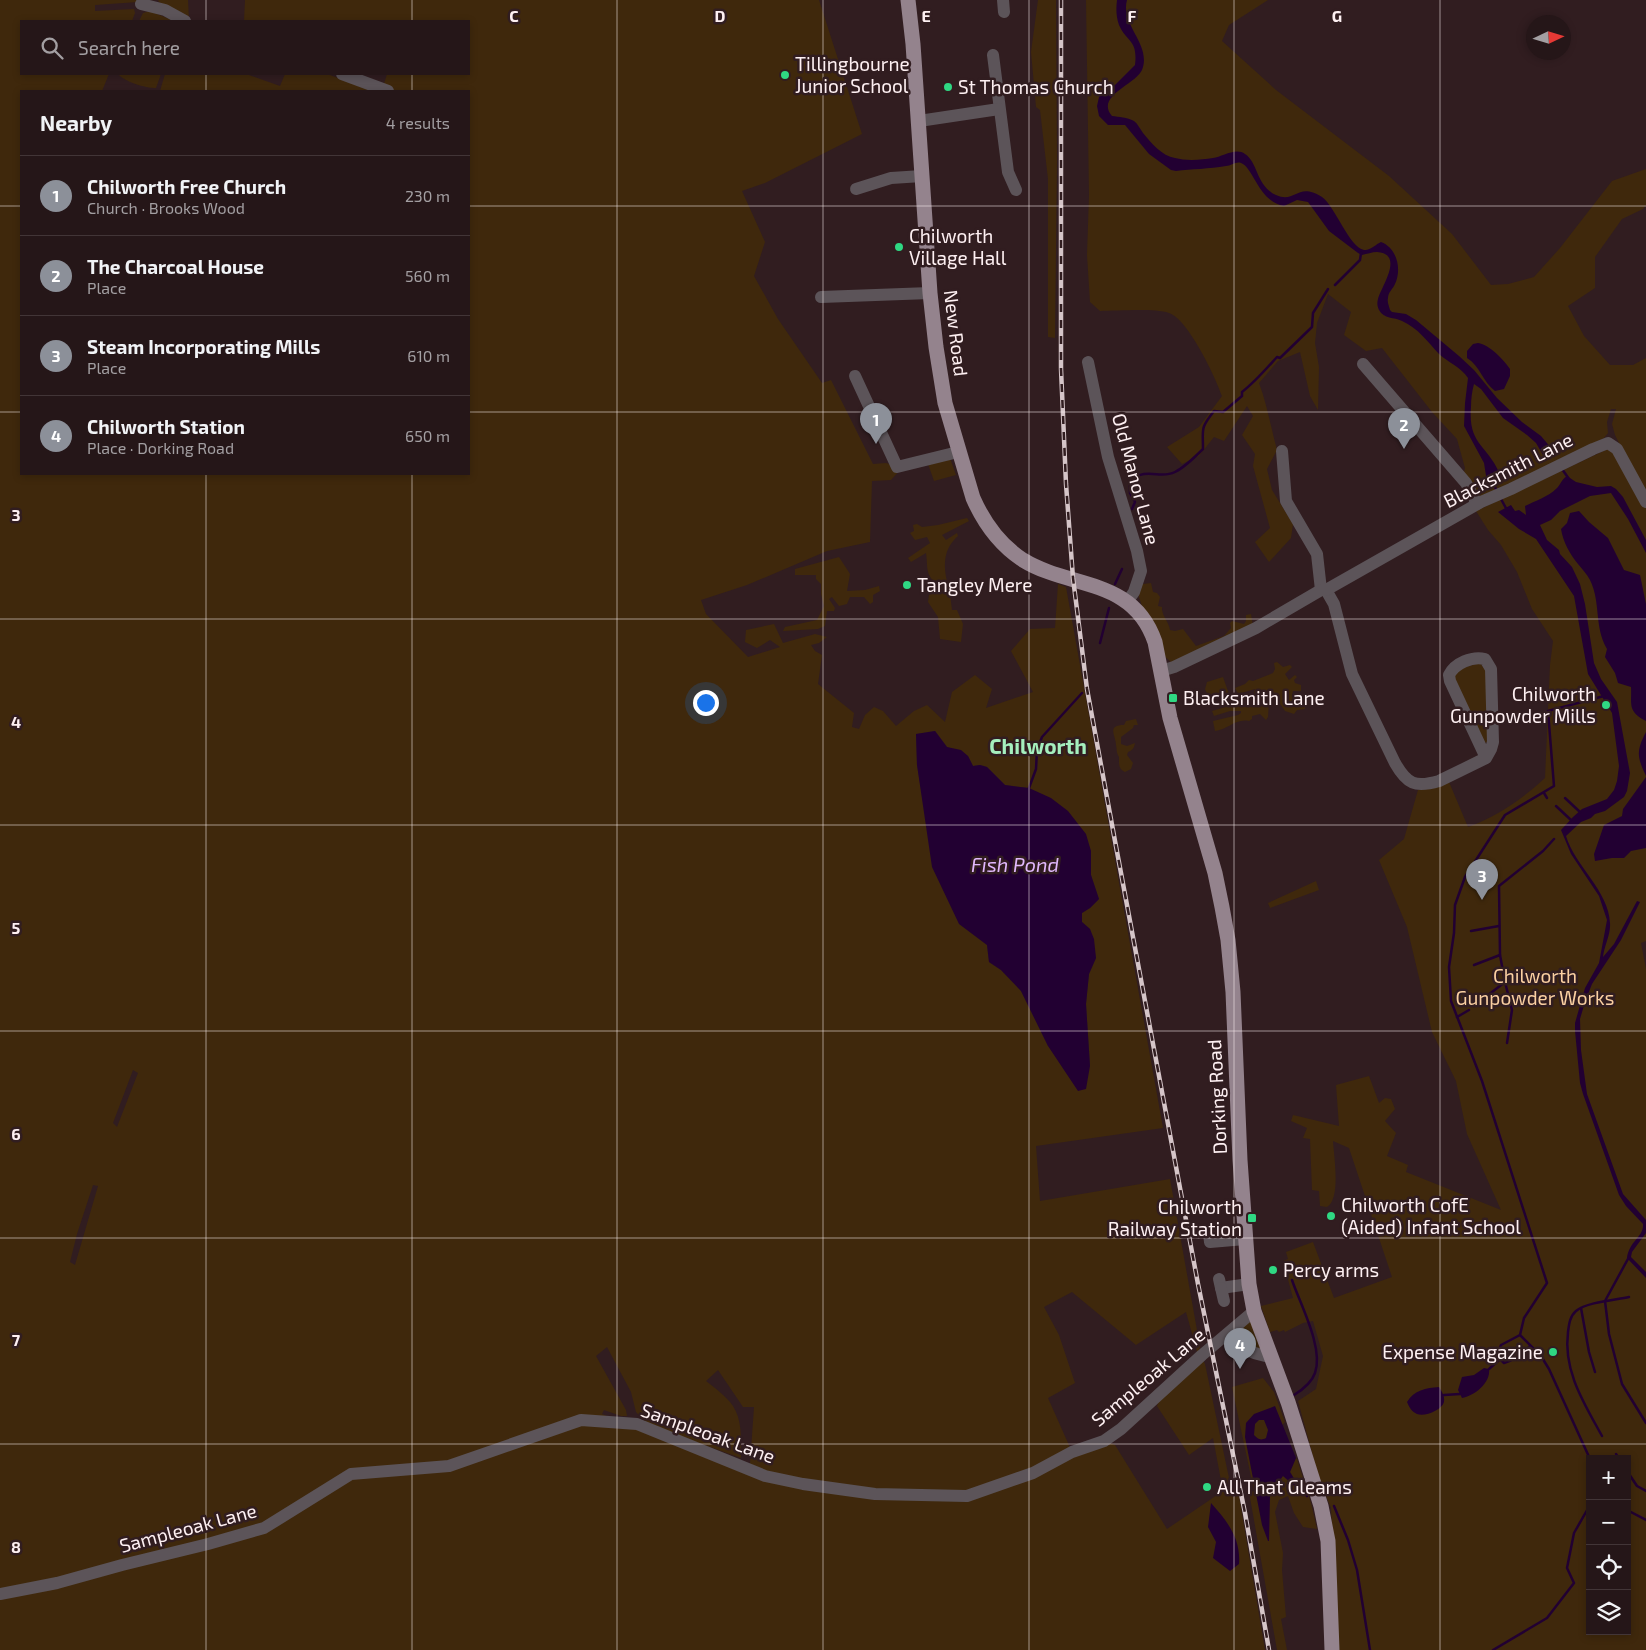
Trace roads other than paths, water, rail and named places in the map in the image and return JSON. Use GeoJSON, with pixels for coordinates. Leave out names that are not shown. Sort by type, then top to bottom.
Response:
{"type":"FeatureCollection","features":[{"type":"Feature","properties":{"kind":"main road","name":"New Road"},"geometry":{"type":"LineString","coordinates":[[908,0],[919,121],[930,293],[945,403],[958,452],[980,512],[998,539],[1024,561],[1078,580]]}},
{"type":"Feature","properties":{"kind":"main road","name":"Dorking Road"},"geometry":{"type":"LineString","coordinates":[[1078,580],[1107,590],[1127,602],[1141,616],[1152,633],[1170,718],[1215,873],[1228,940],[1233,992],[1236,1072],[1235,1125],[1249,1284],[1254,1311],[1298,1430],[1322,1506],[1328,1541],[1332,1650]]}},
{"type":"Feature","properties":{"kind":"street"},"geometry":{"type":"LineString","coordinates":[[154,0],[159,7],[184,20]]}},
{"type":"Feature","properties":{"kind":"street"},"geometry":{"type":"LineString","coordinates":[[141,4],[165,10]]}},
{"type":"Feature","properties":{"kind":"street"},"geometry":{"type":"LineString","coordinates":[[993,55],[1008,172],[1016,190]]}},
{"type":"Feature","properties":{"kind":"street"},"geometry":{"type":"LineString","coordinates":[[345,75],[385,90]]}},
{"type":"Feature","properties":{"kind":"street"},"geometry":{"type":"LineString","coordinates":[[919,121],[999,109]]}},
{"type":"Feature","properties":{"kind":"street"},"geometry":{"type":"LineString","coordinates":[[856,189],[892,178],[922,176]]}},
{"type":"Feature","properties":{"kind":"street"},"geometry":{"type":"LineString","coordinates":[[821,297],[930,293]]}},
{"type":"Feature","properties":{"kind":"street","name":"Old Manor Lane"},"geometry":{"type":"LineString","coordinates":[[1088,362],[1108,457],[1137,551],[1141,572],[1134,592],[1127,602]]}},
{"type":"Feature","properties":{"kind":"street"},"geometry":{"type":"LineString","coordinates":[[1363,364],[1466,483],[1478,504]]}},
{"type":"Feature","properties":{"kind":"street"},"geometry":{"type":"LineString","coordinates":[[855,376],[897,467],[958,452]]}},
{"type":"Feature","properties":{"kind":"street","name":"Blacksmith Lane"},"geometry":{"type":"LineString","coordinates":[[1161,671],[1174,667],[1256,628],[1478,504],[1608,443],[1617,449],[1646,502]]}},
{"type":"Feature","properties":{"kind":"street"},"geometry":{"type":"LineString","coordinates":[[1282,451],[1286,501],[1317,554],[1323,590],[1334,604],[1352,674],[1403,777],[1412,783],[1431,783],[1486,758],[1493,742],[1491,669],[1485,659],[1479,657],[1455,666],[1449,675],[1450,681],[1486,758]]}},
{"type":"Feature","properties":{"kind":"street"},"geometry":{"type":"LineString","coordinates":[[1234,1164],[1235,1125]]}},
{"type":"Feature","properties":{"kind":"street"},"geometry":{"type":"LineString","coordinates":[[1210,1240],[1246,1238]]}},
{"type":"Feature","properties":{"kind":"street"},"geometry":{"type":"LineString","coordinates":[[1224,1301],[1220,1283],[1249,1284]]}},
{"type":"Feature","properties":{"kind":"street","name":"Sampleoak Lane"},"geometry":{"type":"LineString","coordinates":[[0,1594],[57,1584],[264,1528],[351,1474],[449,1466],[581,1420],[637,1424],[765,1476],[803,1484],[875,1494],[967,1496],[1033,1473],[1072,1452],[1104,1441],[1121,1429],[1254,1311]]}},
{"type":"Feature","properties":{"kind":"street"},"geometry":{"type":"LineString","coordinates":[[1225,1336],[1260,1355],[1270,1354]]}},
{"type":"Feature","properties":{"kind":"water"},"geometry":{"type":"Polygon","coordinates":[[[1117,0],[1127,0],[1128,18],[1140,43],[1144,61],[1142,70],[1138,75],[1118,91],[1109,102],[1108,109],[1112,116],[1134,121],[1153,145],[1170,157],[1184,160],[1199,160],[1241,152],[1253,163],[1269,191],[1283,197],[1307,191],[1314,193],[1327,202],[1358,247],[1366,250],[1381,242],[1386,245],[1394,254],[1398,266],[1397,278],[1388,296],[1390,310],[1406,314],[1416,320],[1459,356],[1474,370],[1497,398],[1522,422],[1541,436],[1557,455],[1546,460],[1536,443],[1503,418],[1481,389],[1474,384],[1471,404],[1472,429],[1479,443],[1499,472],[1497,480],[1487,482],[1484,463],[1464,426],[1468,378],[1439,354],[1413,327],[1384,315],[1378,309],[1378,299],[1390,265],[1389,258],[1385,254],[1377,252],[1362,255],[1358,253],[1329,231],[1308,202],[1297,200],[1284,206],[1275,203],[1262,192],[1250,171],[1241,163],[1213,168],[1171,170],[1149,154],[1125,125],[1108,125],[1099,116],[1097,106],[1099,97],[1104,91],[1115,85],[1135,65],[1135,50],[1118,22],[1116,12],[1117,0]]]}},
{"type":"Feature","properties":{"kind":"water"},"geometry":{"type":"Polygon","coordinates":[[[1478,343],[1492,349],[1510,369],[1510,376],[1504,389],[1495,391],[1475,365],[1467,358],[1467,351],[1473,344],[1478,343]]]}},
{"type":"Feature","properties":{"kind":"water"},"geometry":{"type":"Polygon","coordinates":[[[1567,476],[1576,482],[1597,487],[1611,486],[1616,489],[1623,497],[1646,540],[1646,553],[1628,519],[1611,493],[1590,496],[1560,511],[1551,520],[1540,525],[1547,540],[1559,550],[1560,554],[1572,567],[1580,584],[1594,663],[1601,679],[1617,702],[1630,773],[1624,797],[1605,811],[1581,822],[1566,836],[1570,847],[1598,889],[1608,911],[1610,927],[1603,957],[1614,944],[1637,901],[1640,902],[1621,940],[1592,984],[1580,1019],[1581,1050],[1587,1094],[1623,1194],[1646,1220],[1646,1233],[1632,1252],[1631,1257],[1646,1272],[1646,1278],[1627,1258],[1630,1247],[1641,1232],[1643,1224],[1626,1206],[1619,1195],[1580,1083],[1575,1023],[1585,988],[1599,963],[1607,920],[1599,896],[1571,854],[1561,830],[1582,809],[1607,799],[1614,790],[1619,766],[1612,713],[1588,674],[1574,596],[1536,539],[1519,529],[1498,512],[1511,505],[1515,511],[1519,510],[1526,515],[1525,506],[1550,494],[1567,476]]]}},
{"type":"Feature","properties":{"kind":"water"},"geometry":{"type":"Polygon","coordinates":[[[1579,511],[1608,538],[1624,570],[1640,575],[1646,604],[1646,721],[1633,711],[1631,687],[1618,683],[1615,673],[1605,657],[1607,649],[1600,632],[1593,588],[1590,580],[1575,560],[1563,539],[1561,529],[1567,523],[1570,513],[1579,511]]]}},
{"type":"Feature","properties":{"kind":"water","name":"Fish Pond"},"geometry":{"type":"Polygon","coordinates":[[[935,731],[947,747],[961,750],[968,756],[973,766],[987,767],[1005,785],[1029,788],[1051,798],[1068,811],[1086,834],[1091,851],[1091,875],[1099,899],[1082,913],[1082,922],[1090,929],[1094,939],[1096,958],[1089,974],[1086,1004],[1090,1066],[1086,1089],[1078,1091],[1048,1046],[1021,991],[1001,970],[989,962],[987,945],[959,924],[932,867],[917,765],[916,734],[935,731]]]}},
{"type":"Feature","properties":{"kind":"water"},"geometry":{"type":"Polygon","coordinates":[[[1646,732],[1646,776],[1639,759],[1639,749],[1646,732]]]}},
{"type":"Feature","properties":{"kind":"water"},"geometry":{"type":"Polygon","coordinates":[[[1646,777],[1646,848],[1631,851],[1624,858],[1595,861],[1594,854],[1604,825],[1622,816],[1623,809],[1646,777]]]}},
{"type":"Feature","properties":{"kind":"water"},"geometry":{"type":"Polygon","coordinates":[[[1484,1368],[1489,1369],[1489,1374],[1484,1384],[1472,1395],[1462,1398],[1458,1390],[1462,1377],[1474,1375],[1484,1368]]]}},
{"type":"Feature","properties":{"kind":"water"},"geometry":{"type":"Polygon","coordinates":[[[1439,1387],[1444,1400],[1440,1408],[1424,1415],[1417,1414],[1411,1409],[1407,1402],[1413,1395],[1425,1389],[1439,1387]]]}},
{"type":"Feature","properties":{"kind":"water"},"geometry":{"type":"Polygon","coordinates":[[[1275,1406],[1296,1458],[1290,1472],[1298,1485],[1295,1486],[1283,1476],[1270,1496],[1269,1541],[1262,1525],[1245,1437],[1246,1423],[1254,1414],[1275,1406]],[[1259,1420],[1255,1424],[1254,1435],[1261,1439],[1266,1438],[1268,1430],[1264,1420],[1259,1420]]]}},
{"type":"Feature","properties":{"kind":"water"},"geometry":{"type":"Polygon","coordinates":[[[1211,1503],[1232,1530],[1238,1546],[1239,1564],[1230,1571],[1213,1558],[1216,1542],[1208,1527],[1211,1503]]]}},
{"type":"Feature","properties":{"kind":"waterway"},"geometry":{"type":"LineString","coordinates":[[1335,285],[1360,260],[1361,253]]}},
{"type":"Feature","properties":{"kind":"waterway"},"geometry":{"type":"LineString","coordinates":[[1132,509],[1135,502],[1130,493],[1130,481],[1142,474],[1164,475],[1175,472],[1197,455],[1203,449],[1204,425],[1214,411],[1223,412],[1242,396],[1242,392],[1277,357],[1280,358],[1312,327],[1313,313],[1328,289]]}},
{"type":"Feature","properties":{"kind":"waterway"},"geometry":{"type":"LineString","coordinates":[[1562,469],[1569,479]]}},
{"type":"Feature","properties":{"kind":"waterway"},"geometry":{"type":"LineString","coordinates":[[1492,479],[1497,492]]}},
{"type":"Feature","properties":{"kind":"waterway"},"geometry":{"type":"LineString","coordinates":[[1501,499],[1507,510]]}},
{"type":"Feature","properties":{"kind":"waterway"},"geometry":{"type":"LineString","coordinates":[[1115,584],[1122,569]]}},
{"type":"Feature","properties":{"kind":"waterway"},"geometry":{"type":"LineString","coordinates":[[1100,643],[1109,608]]}},
{"type":"Feature","properties":{"kind":"waterway"},"geometry":{"type":"LineString","coordinates":[[1029,788],[1036,769],[1037,750],[1042,737],[1082,693]]}},
{"type":"Feature","properties":{"kind":"waterway"},"geometry":{"type":"LineString","coordinates":[[1588,1455],[1549,1369],[1541,1356],[1520,1335],[1524,1318],[1547,1283],[1482,1081],[1451,1001],[1449,967],[1454,933],[1455,905],[1465,877],[1505,815],[1554,786],[1548,711],[1604,696]]}},
{"type":"Feature","properties":{"kind":"waterway"},"geometry":{"type":"LineString","coordinates":[[1544,793],[1547,798]]}},
{"type":"Feature","properties":{"kind":"waterway"},"geometry":{"type":"LineString","coordinates":[[1565,798],[1580,812]]}},
{"type":"Feature","properties":{"kind":"waterway"},"geometry":{"type":"LineString","coordinates":[[1556,806],[1571,820]]}},
{"type":"Feature","properties":{"kind":"waterway"},"geometry":{"type":"LineString","coordinates":[[1474,1006],[1505,982],[1500,955],[1499,886],[1543,851],[1554,839]]}},
{"type":"Feature","properties":{"kind":"waterway"},"geometry":{"type":"LineString","coordinates":[[1471,931],[1499,926]]}},
{"type":"Feature","properties":{"kind":"waterway"},"geometry":{"type":"LineString","coordinates":[[1474,965],[1500,955]]}},
{"type":"Feature","properties":{"kind":"waterway"},"geometry":{"type":"LineString","coordinates":[[1505,982],[1512,1010],[1507,1043]]}},
{"type":"Feature","properties":{"kind":"waterway"},"geometry":{"type":"LineString","coordinates":[[1457,1017],[1469,1010]]}},
{"type":"Feature","properties":{"kind":"waterway"},"geometry":{"type":"LineString","coordinates":[[1629,1257],[1605,1301],[1609,1334],[1622,1384],[1646,1423]]}},
{"type":"Feature","properties":{"kind":"waterway"},"geometry":{"type":"LineString","coordinates":[[1292,1280],[1314,1339],[1317,1363],[1312,1380],[1294,1395]]}},
{"type":"Feature","properties":{"kind":"waterway"},"geometry":{"type":"LineString","coordinates":[[1602,1436],[1582,1399],[1572,1373],[1567,1346],[1569,1323],[1574,1313],[1581,1308],[1594,1303],[1629,1297]]}},
{"type":"Feature","properties":{"kind":"waterway"},"geometry":{"type":"LineString","coordinates":[[1581,1308],[1589,1352],[1595,1372]]}},
{"type":"Feature","properties":{"kind":"waterway"},"geometry":{"type":"LineString","coordinates":[[1489,1369],[1500,1359],[1497,1355],[1501,1345],[1520,1335]]}},
{"type":"Feature","properties":{"kind":"waterway"},"geometry":{"type":"LineString","coordinates":[[1500,1359],[1504,1363],[1512,1360],[1521,1355],[1530,1346]]}},
{"type":"Feature","properties":{"kind":"waterway"},"geometry":{"type":"LineString","coordinates":[[1444,1395],[1460,1394]]}},
{"type":"Feature","properties":{"kind":"waterway"},"geometry":{"type":"LineString","coordinates":[[1631,1477],[1637,1486],[1646,1491]]}},
{"type":"Feature","properties":{"kind":"waterway"},"geometry":{"type":"LineString","coordinates":[[1298,1485],[1307,1496]]}},
{"type":"Feature","properties":{"kind":"waterway"},"geometry":{"type":"LineString","coordinates":[[1334,1506],[1348,1540],[1357,1570],[1370,1650]]}},
{"type":"Feature","properties":{"kind":"waterway"},"geometry":{"type":"LineString","coordinates":[[1493,1650],[1547,1618],[1574,1583],[1567,1568],[1574,1533],[1586,1512]]}},
{"type":"Feature","properties":{"kind":"waterway"},"geometry":{"type":"LineString","coordinates":[[1631,1512],[1646,1520]]}},
{"type":"Feature","properties":{"kind":"railway"},"geometry":{"type":"LineString","coordinates":[[1061,0],[1061,369],[1066,484],[1073,578],[1087,689],[1198,1284],[1245,1513],[1269,1650]]}},
{"type":"Feature","properties":{"kind":"place","name":"Tillingbourne Junior School"},"geometry":{"type":"Point","coordinates":[785,75]}},
{"type":"Feature","properties":{"kind":"place","name":"St Thomas Church"},"geometry":{"type":"Point","coordinates":[948,87]}},
{"type":"Feature","properties":{"kind":"place","name":"Chilworth Village Hall"},"geometry":{"type":"Point","coordinates":[899,247]}},
{"type":"Feature","properties":{"kind":"place","name":"Chilworth Free Church"},"geometry":{"type":"Point","coordinates":[876,444]}},
{"type":"Feature","properties":{"kind":"place","name":"The Charcoal House"},"geometry":{"type":"Point","coordinates":[1404,449]}},
{"type":"Feature","properties":{"kind":"place","name":"Tangley Mere"},"geometry":{"type":"Point","coordinates":[907,585]}},
{"type":"Feature","properties":{"kind":"place","name":"Blacksmith Lane"},"geometry":{"type":"Point","coordinates":[1173,698]}},
{"type":"Feature","properties":{"kind":"place","name":"Chilworth Gunpowder Mills"},"geometry":{"type":"Point","coordinates":[1606,705]}},
{"type":"Feature","properties":{"kind":"place","name":"Steam Incorporating Mills"},"geometry":{"type":"Point","coordinates":[1482,900]}},
{"type":"Feature","properties":{"kind":"place","name":"Chilworth CofE (Aided) Infant School"},"geometry":{"type":"Point","coordinates":[1331,1216]}},
{"type":"Feature","properties":{"kind":"place","name":"Chilworth Railway Station"},"geometry":{"type":"Point","coordinates":[1252,1218]}},
{"type":"Feature","properties":{"kind":"place","name":"Percy arms"},"geometry":{"type":"Point","coordinates":[1273,1270]}},
{"type":"Feature","properties":{"kind":"place","name":"Expense Magazine"},"geometry":{"type":"Point","coordinates":[1553,1352]}},
{"type":"Feature","properties":{"kind":"place","name":"Chilworth Station"},"geometry":{"type":"Point","coordinates":[1240,1369]}},
{"type":"Feature","properties":{"kind":"place","name":"All That Gleams"},"geometry":{"type":"Point","coordinates":[1207,1487]}},
{"type":"Feature","properties":{"kind":"district","name":"Chilworth"},"geometry":{"type":"Point","coordinates":[1038,747]}},
{"type":"Feature","properties":{"kind":"park label","name":"Chilworth Gunpowder Works"},"geometry":{"type":"Point","coordinates":[1535,987]}}]}
